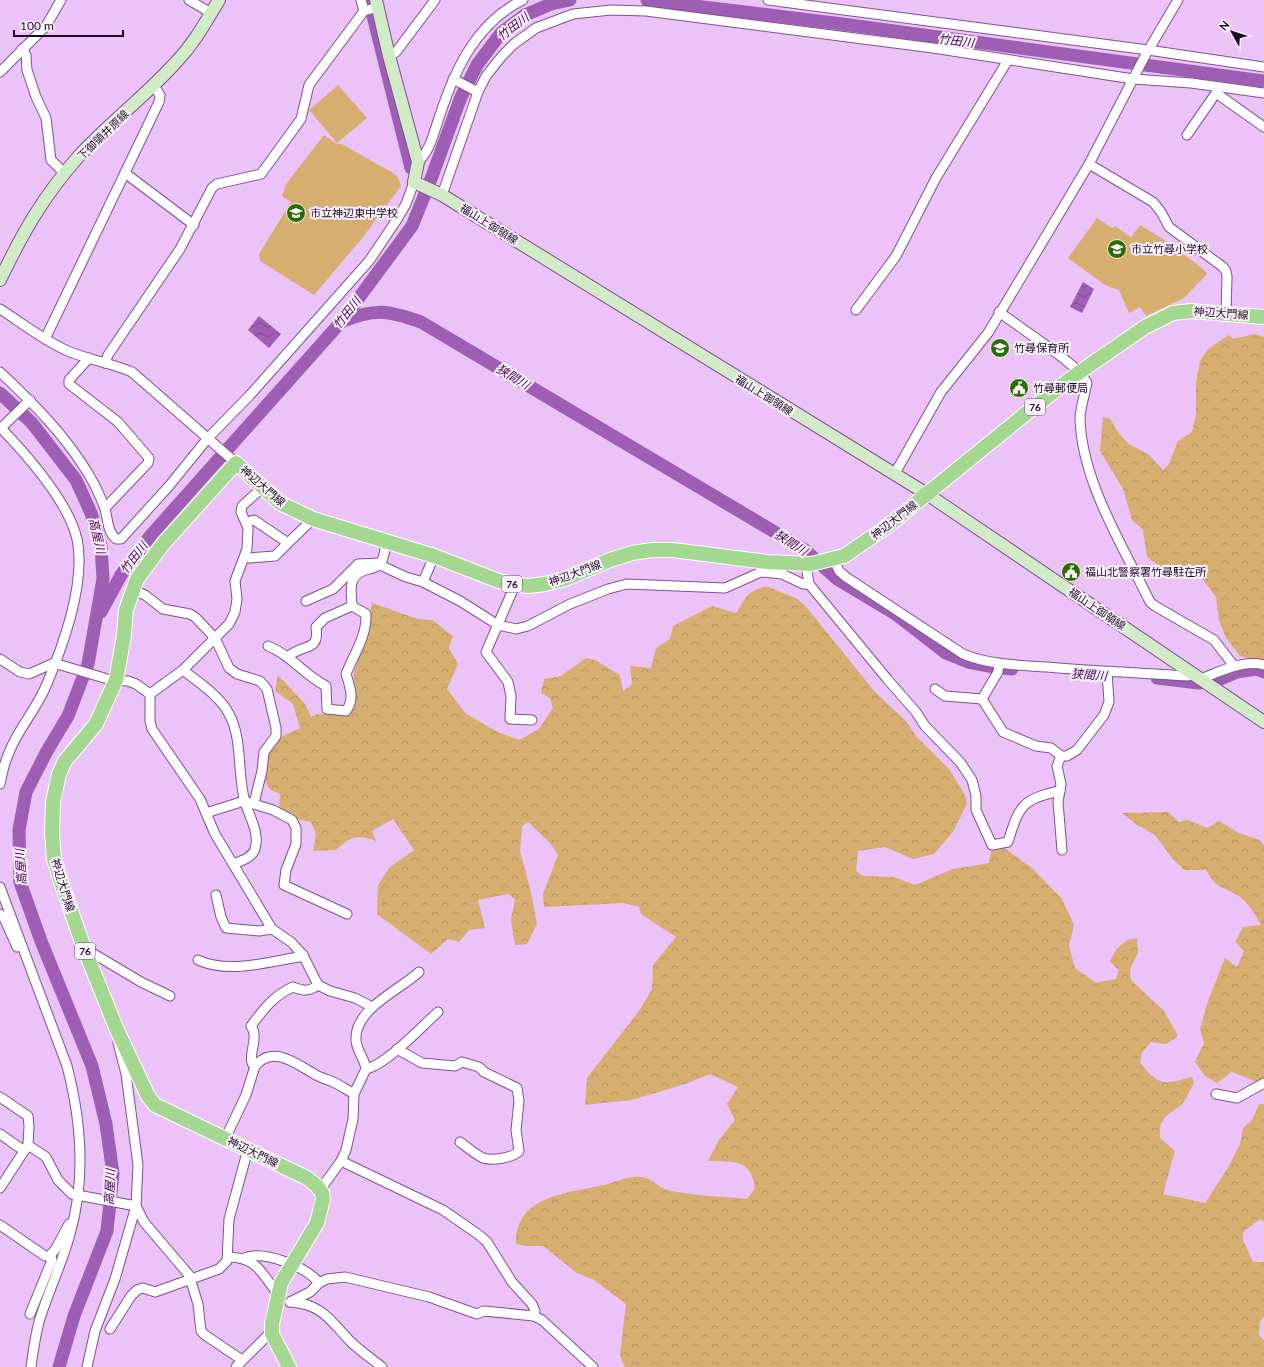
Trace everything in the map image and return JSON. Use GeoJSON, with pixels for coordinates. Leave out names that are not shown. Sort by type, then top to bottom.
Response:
{"type":"FeatureCollection","features":[{"type":"Feature","properties":{"kind":"main road","name":"下御領井原線"},"geometry":{"type":"LineString","coordinates":[[0,280],[32,218],[65,174],[94,142],[154,86],[193,42],[219,0]]}},
{"type":"Feature","properties":{"kind":"main road"},"geometry":{"type":"LineString","coordinates":[[376,5],[418,162],[416,183]]}},
{"type":"Feature","properties":{"kind":"main road","name":"福山上御領線"},"geometry":{"type":"LineString","coordinates":[[416,183],[441,194],[927,494],[1264,722]]}},
{"type":"Feature","properties":{"kind":"main road","name":"神辺大門線"},"geometry":{"type":"LineString","coordinates":[[320,1190],[307,1178],[155,1105],[142,1087],[117,1030],[84,948],[54,859],[52,834],[53,802],[59,774],[96,724],[114,680],[124,635],[126,610],[132,590],[144,567],[162,544],[235,462],[280,503],[313,519],[434,556],[499,581],[515,584],[529,586],[545,584],[632,553],[652,550],[673,550],[767,562],[808,565],[831,561],[850,553],[885,528],[1080,372],[1145,327],[1173,313],[1191,311],[1264,316]]}},
{"type":"Feature","properties":{"kind":"main road"},"geometry":{"type":"LineString","coordinates":[[289,1367],[272,1334],[281,1301],[281,1283],[317,1223],[323,1199],[320,1190]]}},
{"type":"Feature","properties":{"kind":"street"},"geometry":{"type":"LineString","coordinates":[[0,72],[46,26],[61,0]]}},
{"type":"Feature","properties":{"kind":"street"},"geometry":{"type":"LineString","coordinates":[[189,0],[211,13]]}},
{"type":"Feature","properties":{"kind":"street"},"geometry":{"type":"LineString","coordinates":[[361,0],[364,10]]}},
{"type":"Feature","properties":{"kind":"street"},"geometry":{"type":"LineString","coordinates":[[389,56],[396,52],[435,0]]}},
{"type":"Feature","properties":{"kind":"street"},"geometry":{"type":"LineString","coordinates":[[418,162],[423,157],[429,146],[454,80],[472,44],[486,27],[511,6],[523,0]]}},
{"type":"Feature","properties":{"kind":"street"},"geometry":{"type":"LineString","coordinates":[[768,0],[1264,67]]}},
{"type":"Feature","properties":{"kind":"street"},"geometry":{"type":"LineString","coordinates":[[894,475],[941,392],[988,333],[999,312],[1089,164],[1147,52],[1178,0]]}},
{"type":"Feature","properties":{"kind":"street"},"geometry":{"type":"LineString","coordinates":[[106,363],[108,355],[180,249],[194,225],[212,188],[216,184],[261,174],[301,119],[309,85],[364,10],[376,5]]}},
{"type":"Feature","properties":{"kind":"street"},"geometry":{"type":"LineString","coordinates":[[441,194],[477,91],[486,76],[502,56],[526,34],[536,28],[560,18],[590,11],[646,10],[933,48],[1134,77],[1264,93]]}},
{"type":"Feature","properties":{"kind":"street"},"geometry":{"type":"LineString","coordinates":[[22,49],[27,58],[27,70],[36,98],[46,118],[51,160],[65,174]]}},
{"type":"Feature","properties":{"kind":"street"},"geometry":{"type":"LineString","coordinates":[[856,310],[896,256],[936,178],[1008,60]]}},
{"type":"Feature","properties":{"kind":"street"},"geometry":{"type":"LineString","coordinates":[[454,80],[477,91]]}},
{"type":"Feature","properties":{"kind":"street"},"geometry":{"type":"LineString","coordinates":[[1191,83],[1216,93],[1264,127]]}},
{"type":"Feature","properties":{"kind":"street"},"geometry":{"type":"LineString","coordinates":[[45,338],[159,102],[160,94],[154,86]]}},
{"type":"Feature","properties":{"kind":"street"},"geometry":{"type":"LineString","coordinates":[[1186,135],[1216,93]]}},
{"type":"Feature","properties":{"kind":"street"},"geometry":{"type":"LineString","coordinates":[[1089,164],[1152,202],[1161,212],[1169,227],[1223,267],[1226,271],[1226,313]]}},
{"type":"Feature","properties":{"kind":"street"},"geometry":{"type":"LineString","coordinates":[[125,173],[194,225]]}},
{"type":"Feature","properties":{"kind":"street"},"geometry":{"type":"LineString","coordinates":[[0,372],[71,447],[90,476],[104,508],[111,534],[116,539],[121,539],[369,261],[396,221],[416,183]]}},
{"type":"Feature","properties":{"kind":"street"},"geometry":{"type":"LineString","coordinates":[[0,309],[67,351],[112,364],[138,376],[235,462]]}},
{"type":"Feature","properties":{"kind":"street"},"geometry":{"type":"LineString","coordinates":[[999,312],[1045,343],[1080,372],[1087,383],[1080,418],[1082,440],[1089,469],[1108,516],[1150,602],[1154,606],[1214,640],[1234,666]]}},
{"type":"Feature","properties":{"kind":"street"},"geometry":{"type":"LineString","coordinates":[[89,358],[69,380],[69,384],[118,422],[149,458],[148,462],[104,508]]}},
{"type":"Feature","properties":{"kind":"street"},"geometry":{"type":"LineString","coordinates":[[0,784],[4,755],[46,686],[55,663],[69,619],[79,567],[77,540],[74,530],[57,496],[2,426],[29,401]]}},
{"type":"Feature","properties":{"kind":"street"},"geometry":{"type":"LineString","coordinates":[[150,694],[183,670],[229,624],[235,612],[237,599],[235,581],[247,549],[247,522],[241,512],[242,506],[262,488]]}},
{"type":"Feature","properties":{"kind":"street"},"geometry":{"type":"LineString","coordinates":[[245,556],[248,558],[275,556],[313,519]]}},
{"type":"Feature","properties":{"kind":"street"},"geometry":{"type":"LineString","coordinates":[[247,522],[254,520],[288,543]]}},
{"type":"Feature","properties":{"kind":"street"},"geometry":{"type":"LineString","coordinates":[[352,606],[350,587],[352,580],[359,571],[375,568],[381,563],[387,542]]}},
{"type":"Feature","properties":{"kind":"street"},"geometry":{"type":"LineString","coordinates":[[423,582],[434,556]]}},
{"type":"Feature","properties":{"kind":"street"},"geometry":{"type":"LineString","coordinates":[[831,561],[846,577],[963,654],[998,668],[1107,676],[1188,676],[1201,680],[1234,666],[1254,662],[1264,665]]}},
{"type":"Feature","properties":{"kind":"street"},"geometry":{"type":"LineString","coordinates":[[381,563],[382,566],[406,577],[423,582],[460,601],[498,625],[516,629],[570,604],[608,589],[627,584],[725,588],[761,572],[782,574],[803,584],[809,584]]}},
{"type":"Feature","properties":{"kind":"street"},"geometry":{"type":"LineString","coordinates":[[306,601],[333,589],[358,564],[381,563]]}},
{"type":"Feature","properties":{"kind":"street"},"geometry":{"type":"LineString","coordinates":[[808,565],[809,584],[916,712],[925,726],[960,762],[972,780],[976,796],[976,810],[992,845],[1008,842],[1016,816],[1030,800],[1041,795],[1060,791]]}},
{"type":"Feature","properties":{"kind":"street"},"geometry":{"type":"LineString","coordinates":[[515,584],[486,652],[508,682],[511,696],[510,719],[532,720]]}},
{"type":"Feature","properties":{"kind":"street"},"geometry":{"type":"LineString","coordinates":[[132,590],[145,595],[164,609],[190,614],[215,638],[229,668],[237,674],[260,681],[267,688],[271,700],[276,736],[264,752],[262,771],[254,803]]}},
{"type":"Feature","properties":{"kind":"street"},"geometry":{"type":"LineString","coordinates":[[288,657],[315,644],[318,638],[316,627],[322,620],[352,606]]}},
{"type":"Feature","properties":{"kind":"street"},"geometry":{"type":"LineString","coordinates":[[268,646],[288,657],[312,679],[326,686],[327,709],[346,712],[350,706],[352,695],[346,674],[363,639],[366,621],[366,614],[352,606]]}},
{"type":"Feature","properties":{"kind":"street"},"geometry":{"type":"LineString","coordinates":[[0,659],[20,672],[29,674],[55,663],[114,680],[122,680],[136,684],[150,694]]}},
{"type":"Feature","properties":{"kind":"street"},"geometry":{"type":"LineString","coordinates":[[982,699],[998,668]]}},
{"type":"Feature","properties":{"kind":"street"},"geometry":{"type":"LineString","coordinates":[[183,670],[225,707],[230,715],[236,737],[244,800],[253,824],[256,840],[255,850],[251,856],[233,864]]}},
{"type":"Feature","properties":{"kind":"street"},"geometry":{"type":"LineString","coordinates":[[982,699],[1003,732],[1036,746],[1051,748],[1061,756],[1067,756],[1077,750],[1104,715],[1109,702],[1107,676]]}},
{"type":"Feature","properties":{"kind":"street"},"geometry":{"type":"LineString","coordinates":[[935,689],[944,696],[982,699]]}},
{"type":"Feature","properties":{"kind":"street"},"geometry":{"type":"LineString","coordinates":[[150,694],[150,721],[152,729],[200,799],[215,834],[272,929],[291,942],[303,955],[318,985],[330,991],[355,998],[372,1007]]}},
{"type":"Feature","properties":{"kind":"street"},"geometry":{"type":"LineString","coordinates":[[1061,756],[1056,766],[1061,784],[1058,802],[1062,850]]}},
{"type":"Feature","properties":{"kind":"street"},"geometry":{"type":"LineString","coordinates":[[206,813],[244,800],[292,820],[296,828],[296,844],[286,870],[284,885],[347,914]]}},
{"type":"Feature","properties":{"kind":"street"},"geometry":{"type":"LineString","coordinates":[[0,887],[67,1066],[74,1094],[80,1137],[80,1177],[75,1215],[59,1270],[39,1323],[31,1367]]}},
{"type":"Feature","properties":{"kind":"street"},"geometry":{"type":"LineString","coordinates":[[216,895],[221,917],[226,928],[259,931],[272,929]]}},
{"type":"Feature","properties":{"kind":"street"},"geometry":{"type":"LineString","coordinates":[[0,914],[4,918],[18,949],[24,952]]}},
{"type":"Feature","properties":{"kind":"street"},"geometry":{"type":"LineString","coordinates":[[84,948],[141,982],[170,996]]}},
{"type":"Feature","properties":{"kind":"street"},"geometry":{"type":"LineString","coordinates":[[198,960],[208,965],[238,966],[299,957],[303,955]]}},
{"type":"Feature","properties":{"kind":"street"},"geometry":{"type":"LineString","coordinates":[[366,1069],[357,1045],[356,1034],[360,1024],[372,1007],[420,972]]}},
{"type":"Feature","properties":{"kind":"street"},"geometry":{"type":"LineString","coordinates":[[255,1066],[252,1064],[250,1057],[255,1031],[251,1026],[264,1009],[284,991],[293,987],[304,991],[318,985]]}},
{"type":"Feature","properties":{"kind":"street"},"geometry":{"type":"LineString","coordinates":[[320,1190],[341,1162],[350,1136],[354,1094],[366,1069],[374,1066],[397,1049],[438,1012]]}},
{"type":"Feature","properties":{"kind":"street"},"geometry":{"type":"LineString","coordinates":[[88,1367],[95,1331],[115,1279],[136,1206],[138,1165],[131,1104],[126,1074],[117,1040],[117,1030]]}},
{"type":"Feature","properties":{"kind":"street"},"geometry":{"type":"LineString","coordinates":[[397,1049],[422,1063],[455,1066],[462,1062],[479,1067],[484,1072],[517,1088],[519,1100],[516,1130],[519,1151],[516,1154],[508,1157],[485,1159],[460,1142]]}},
{"type":"Feature","properties":{"kind":"street"},"geometry":{"type":"LineString","coordinates":[[225,1139],[246,1095],[255,1066],[269,1058],[284,1057],[317,1076],[334,1082],[354,1094]]}},
{"type":"Feature","properties":{"kind":"street"},"geometry":{"type":"LineString","coordinates":[[1216,1094],[1237,1098],[1264,1084]]}},
{"type":"Feature","properties":{"kind":"street"},"geometry":{"type":"LineString","coordinates":[[0,1098],[28,1116],[29,1126],[26,1147],[0,1188]]}},
{"type":"Feature","properties":{"kind":"street"},"geometry":{"type":"LineString","coordinates":[[72,1127],[78,1151],[80,1153]]}},
{"type":"Feature","properties":{"kind":"street"},"geometry":{"type":"LineString","coordinates":[[0,1134],[46,1157],[58,1180],[68,1192],[136,1206]]}},
{"type":"Feature","properties":{"kind":"street"},"geometry":{"type":"LineString","coordinates":[[110,1330],[131,1296],[137,1290],[143,1288],[155,1292],[218,1269],[227,1261],[229,1256],[229,1218],[248,1149]]}},
{"type":"Feature","properties":{"kind":"street"},"geometry":{"type":"LineString","coordinates":[[341,1162],[443,1210],[487,1242],[512,1282],[532,1304],[535,1311],[534,1316]]}},
{"type":"Feature","properties":{"kind":"street"},"geometry":{"type":"LineString","coordinates":[[136,1206],[144,1222],[189,1275],[198,1304],[201,1331],[205,1335],[239,1363],[267,1336],[272,1334]]}},
{"type":"Feature","properties":{"kind":"street"},"geometry":{"type":"LineString","coordinates":[[30,1314],[52,1260],[52,1256],[75,1215]]}},
{"type":"Feature","properties":{"kind":"street"},"geometry":{"type":"LineString","coordinates":[[0,1225],[45,1256],[52,1256]]}},
{"type":"Feature","properties":{"kind":"street"},"geometry":{"type":"LineString","coordinates":[[229,1256],[244,1258],[259,1256],[292,1265],[310,1273],[320,1283]]}},
{"type":"Feature","properties":{"kind":"street"},"geometry":{"type":"LineString","coordinates":[[244,1258],[263,1272],[281,1301]]}},
{"type":"Feature","properties":{"kind":"street"},"geometry":{"type":"LineString","coordinates":[[281,1301],[310,1292],[327,1279],[345,1277],[429,1297],[477,1314],[484,1311],[534,1316],[542,1320],[588,1366]]}},
{"type":"Feature","properties":{"kind":"street"},"geometry":{"type":"LineString","coordinates":[[281,1301],[310,1305],[318,1309],[332,1319],[351,1342],[382,1367]]}},
{"type":"Feature","properties":{"kind":"green space"},"geometry":{"type":"Polygon","coordinates":[[[338,85],[367,118],[337,143],[309,110],[338,85]]]}},
{"type":"Feature","properties":{"kind":"green space"},"geometry":{"type":"Polygon","coordinates":[[[324,135],[337,144],[342,144],[393,173],[398,177],[401,186],[363,237],[314,295],[260,261],[259,254],[291,202],[282,196],[286,184],[324,135]]]}},
{"type":"Feature","properties":{"kind":"green space"},"geometry":{"type":"Polygon","coordinates":[[[1097,218],[1112,228],[1115,226],[1131,237],[1140,225],[1163,239],[1203,269],[1207,274],[1184,298],[1146,316],[1140,307],[1129,313],[1119,290],[1105,285],[1068,258],[1097,218]]]}},
{"type":"Feature","properties":{"kind":"green space"},"geometry":{"type":"Polygon","coordinates":[[[1255,334],[1264,337],[1264,662],[1240,656],[1226,638],[1219,620],[1216,597],[1191,564],[1168,573],[1147,557],[1143,530],[1132,520],[1123,489],[1100,451],[1103,417],[1110,419],[1120,435],[1129,444],[1149,455],[1163,470],[1169,464],[1178,441],[1192,432],[1196,415],[1196,382],[1200,361],[1208,349],[1229,335],[1233,339],[1255,334]]]}},
{"type":"Feature","properties":{"kind":"green space"},"geometry":{"type":"Polygon","coordinates":[[[766,586],[798,599],[808,609],[875,692],[905,720],[916,736],[949,769],[965,795],[967,804],[953,832],[934,854],[913,859],[885,847],[858,851],[856,871],[863,876],[894,877],[915,885],[953,869],[989,863],[991,851],[1004,848],[1032,868],[1062,899],[1074,925],[1069,946],[1075,968],[1096,983],[1116,979],[1119,970],[1110,962],[1112,957],[1123,943],[1137,938],[1138,953],[1130,969],[1131,980],[1164,1011],[1178,1036],[1166,1044],[1151,1042],[1142,1053],[1140,1063],[1157,1080],[1168,1082],[1192,1077],[1194,1083],[1183,1103],[1162,1121],[1160,1138],[1175,1151],[1163,1194],[1205,1203],[1229,1166],[1240,1144],[1243,1128],[1252,1120],[1259,1104],[1264,1104],[1264,1221],[1260,1219],[1243,1232],[1243,1240],[1253,1262],[1264,1262],[1264,1316],[1260,1322],[1259,1335],[1264,1340],[1264,1367],[625,1367],[620,1356],[626,1304],[594,1280],[577,1273],[543,1246],[516,1244],[518,1227],[525,1214],[535,1205],[548,1198],[563,1193],[637,1177],[644,1177],[668,1190],[697,1195],[747,1199],[755,1188],[753,1178],[745,1167],[733,1162],[708,1161],[719,1140],[735,1120],[727,1104],[738,1087],[710,1074],[685,1084],[632,1100],[585,1105],[587,1078],[639,1011],[652,989],[653,965],[676,937],[641,914],[639,907],[624,903],[544,907],[543,894],[558,855],[550,843],[528,822],[522,826],[520,851],[530,888],[537,924],[527,944],[515,945],[511,920],[515,899],[508,894],[478,900],[485,928],[469,930],[459,942],[448,939],[431,954],[377,914],[378,885],[389,868],[414,850],[393,819],[372,831],[376,841],[359,837],[345,842],[336,850],[313,851],[316,834],[311,822],[297,819],[279,809],[280,794],[270,789],[265,782],[264,768],[266,760],[273,746],[278,740],[300,728],[293,704],[275,691],[278,675],[305,704],[311,717],[317,714],[348,715],[355,705],[354,671],[365,641],[372,603],[418,619],[432,620],[453,636],[449,648],[458,664],[447,689],[466,714],[498,732],[519,740],[539,729],[553,708],[550,698],[541,693],[544,679],[561,676],[586,658],[595,660],[620,675],[623,691],[632,685],[630,666],[651,668],[656,648],[670,639],[673,626],[712,606],[736,613],[750,593],[766,586]]]}},
{"type":"Feature","properties":{"kind":"green space"},"geometry":{"type":"Polygon","coordinates":[[[1168,812],[1179,822],[1188,820],[1207,828],[1219,821],[1239,833],[1260,840],[1264,845],[1264,1079],[1259,1083],[1232,1072],[1217,1083],[1205,1076],[1195,1062],[1204,1043],[1200,1029],[1207,1004],[1225,958],[1237,967],[1244,951],[1235,942],[1243,927],[1261,925],[1245,901],[1217,884],[1206,870],[1184,870],[1172,858],[1155,835],[1137,825],[1122,813],[1168,812]]]}},
{"type":"Feature","properties":{"kind":"water"},"geometry":{"type":"Polygon","coordinates":[[[1083,282],[1094,289],[1082,313],[1070,307],[1083,282]]]}},
{"type":"Feature","properties":{"kind":"water"},"geometry":{"type":"Polygon","coordinates":[[[259,316],[281,334],[269,348],[248,330],[259,316]]]}},
{"type":"Feature","properties":{"kind":"waterway"},"geometry":{"type":"LineString","coordinates":[[369,0],[411,168]]}},
{"type":"Feature","properties":{"kind":"waterway","name":"竹田川"},"geometry":{"type":"LineString","coordinates":[[101,612],[121,575],[151,535],[341,322],[412,226],[461,97],[477,65],[501,33],[525,15],[551,4],[570,0]]}},
{"type":"Feature","properties":{"kind":"waterway","name":"竹田川"},"geometry":{"type":"LineString","coordinates":[[647,0],[850,25],[1264,81]]}},
{"type":"Feature","properties":{"kind":"waterway","name":"狭間川"},"geometry":{"type":"LineString","coordinates":[[341,322],[363,314],[381,312],[399,315],[421,322],[805,550],[837,579],[897,615],[946,653],[968,662],[1012,669]]}},
{"type":"Feature","properties":{"kind":"waterway","name":"高屋川"},"geometry":{"type":"LineString","coordinates":[[0,393],[32,423],[76,480],[91,513],[101,546],[103,579],[88,664],[68,716],[47,751],[26,792],[19,830],[20,882],[41,941],[92,1066],[106,1124],[113,1174],[107,1231],[74,1316],[59,1367]]}},
{"type":"Feature","properties":{"kind":"waterway","name":"狭間川"},"geometry":{"type":"LineString","coordinates":[[1157,678],[1199,683],[1218,680],[1237,672],[1256,669],[1264,672]]}},
{"type":"Feature","properties":{"kind":"place","name":"市立神辺東中学校"},"geometry":{"type":"Point","coordinates":[296,213]}},
{"type":"Feature","properties":{"kind":"place","name":"市立竹尋小学校"},"geometry":{"type":"Point","coordinates":[1117,249]}},
{"type":"Feature","properties":{"kind":"place","name":"竹尋保育所"},"geometry":{"type":"Point","coordinates":[1000,348]}},
{"type":"Feature","properties":{"kind":"place","name":"竹尋郵便局"},"geometry":{"type":"Point","coordinates":[1019,388]}},
{"type":"Feature","properties":{"kind":"place","name":"福山北警察署竹尋駐在所"},"geometry":{"type":"Point","coordinates":[1071,572]}}]}
